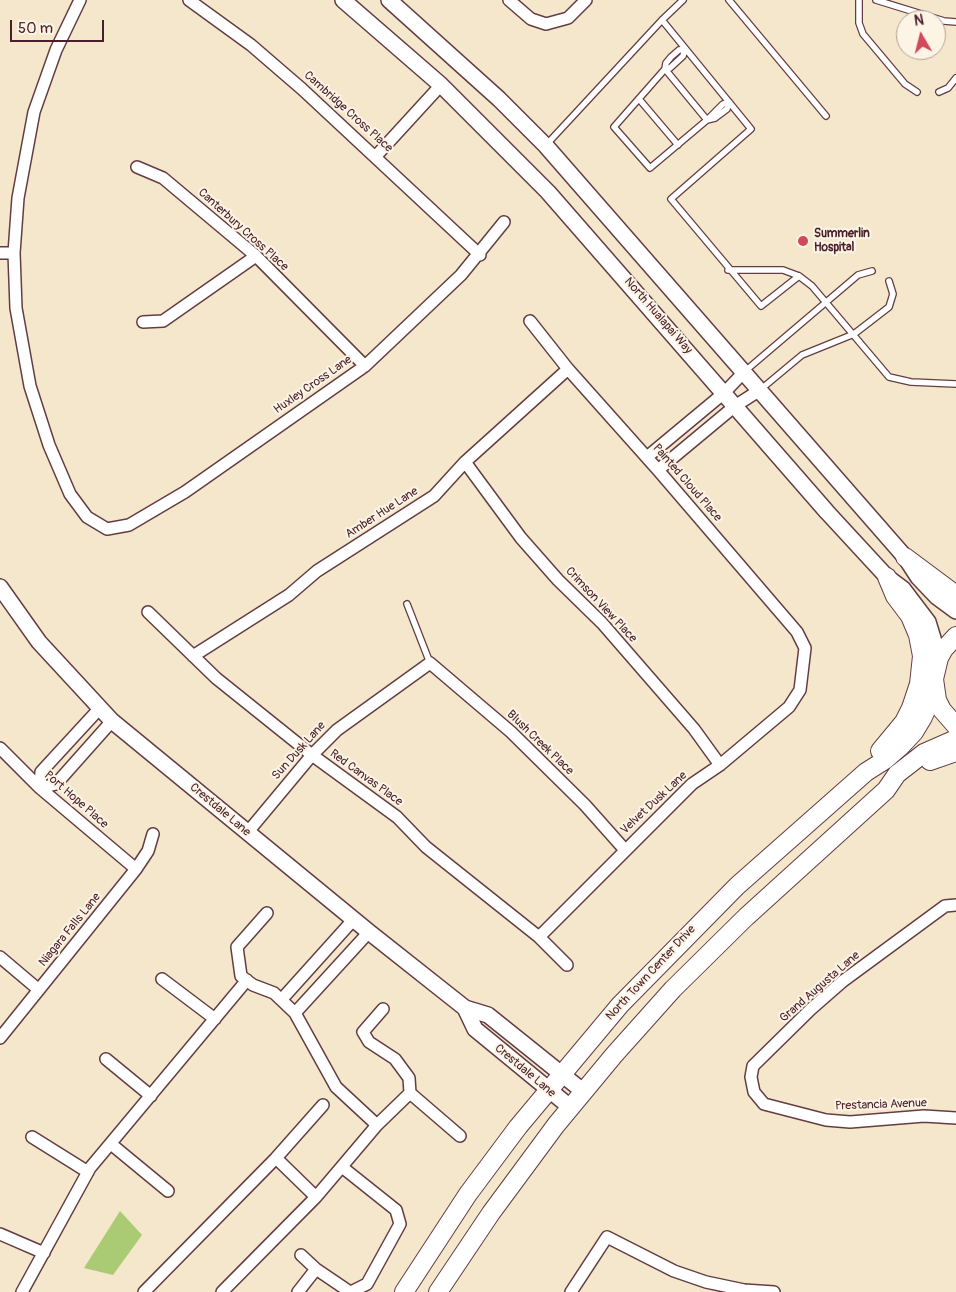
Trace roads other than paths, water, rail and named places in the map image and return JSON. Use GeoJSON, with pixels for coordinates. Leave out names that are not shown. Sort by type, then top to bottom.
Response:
{"type":"FeatureCollection","features":[{"type":"Feature","properties":{"kind":"main road","name":"North Hualapai Way"},"geometry":{"type":"LineString","coordinates":[[343,0],[441,85],[548,192],[827,512],[887,577],[903,589],[928,622],[939,658]]}},
{"type":"Feature","properties":{"kind":"main road"},"geometry":{"type":"LineString","coordinates":[[389,0],[493,93],[546,146],[905,557],[927,588],[956,611]]}},
{"type":"Feature","properties":{"kind":"main road"},"geometry":{"type":"LineString","coordinates":[[905,557],[956,595]]}},
{"type":"Feature","properties":{"kind":"main road"},"geometry":{"type":"LineString","coordinates":[[866,772],[904,722],[917,695],[921,673],[922,656],[918,635],[910,616],[895,596],[887,577]]}},
{"type":"Feature","properties":{"kind":"main road","name":"Crestdale Lane"},"geometry":{"type":"LineString","coordinates":[[0,586],[39,642],[112,721],[246,833],[465,1008],[488,1015],[560,1075],[584,1092]]}},
{"type":"Feature","properties":{"kind":"main road"},"geometry":{"type":"LineString","coordinates":[[956,636],[944,648],[935,674],[935,690],[942,710],[956,726]]}},
{"type":"Feature","properties":{"kind":"main road","name":"North Town Center Drive"},"geometry":{"type":"LineString","coordinates":[[404,1292],[468,1194],[560,1075],[630,994],[716,905],[866,772],[885,760],[914,732],[923,718],[935,690]]}},
{"type":"Feature","properties":{"kind":"main road"},"geometry":{"type":"LineString","coordinates":[[438,1292],[496,1206],[570,1107],[645,1020],[725,936],[886,790],[897,774],[912,761],[934,747],[956,739]]}},
{"type":"Feature","properties":{"kind":"main road"},"geometry":{"type":"LineString","coordinates":[[886,790],[904,782],[931,760],[956,752]]}},
{"type":"Feature","properties":{"kind":"main road","name":"Crestdale Lane"},"geometry":{"type":"LineString","coordinates":[[465,1008],[475,1029],[570,1107]]}},
{"type":"Feature","properties":{"kind":"street"},"geometry":{"type":"LineString","coordinates":[[0,252],[14,253],[18,198],[34,112],[56,50],[80,0]]}},
{"type":"Feature","properties":{"kind":"street","name":"Cambridge Cross Place"},"geometry":{"type":"LineString","coordinates":[[189,0],[251,45],[376,156],[480,255]]}},
{"type":"Feature","properties":{"kind":"street"},"geometry":{"type":"LineString","coordinates":[[509,0],[531,19],[546,24],[568,18],[586,0]]}},
{"type":"Feature","properties":{"kind":"street"},"geometry":{"type":"LineString","coordinates":[[376,156],[441,85]]}},
{"type":"Feature","properties":{"kind":"street","name":"Canterbury Cross Place"},"geometry":{"type":"LineString","coordinates":[[137,168],[163,178],[256,256],[365,366]]}},
{"type":"Feature","properties":{"kind":"street","name":"Huxley Cross Lane"},"geometry":{"type":"LineString","coordinates":[[14,253],[16,308],[30,386],[49,445],[70,494],[87,517],[107,529],[129,525],[184,492],[365,366],[480,255],[504,222]]}},
{"type":"Feature","properties":{"kind":"street"},"geometry":{"type":"LineString","coordinates":[[143,322],[163,321],[256,256]]}},
{"type":"Feature","properties":{"kind":"street","name":"Painted Cloud Place"},"geometry":{"type":"LineString","coordinates":[[530,321],[568,369],[647,457],[797,632],[804,648],[803,670]]}},
{"type":"Feature","properties":{"kind":"street","name":"Amber Hue Lane"},"geometry":{"type":"LineString","coordinates":[[193,656],[289,595],[317,571],[434,496],[465,462],[568,369]]}},
{"type":"Feature","properties":{"kind":"street"},"geometry":{"type":"LineString","coordinates":[[647,457],[724,392],[744,372]]}},
{"type":"Feature","properties":{"kind":"street"},"geometry":{"type":"LineString","coordinates":[[658,470],[735,406],[760,390]]}},
{"type":"Feature","properties":{"kind":"street","name":"Crimson View Place"},"geometry":{"type":"LineString","coordinates":[[465,462],[521,538],[558,580],[602,623],[694,729],[720,765]]}},
{"type":"Feature","properties":{"kind":"street","name":"Red Canvas Place"},"geometry":{"type":"LineString","coordinates":[[148,612],[216,678],[312,755],[397,818],[426,847],[539,937],[568,965]]}},
{"type":"Feature","properties":{"kind":"street","name":"Sun Dusk Lane"},"geometry":{"type":"LineString","coordinates":[[246,833],[312,755],[337,730],[430,663]]}},
{"type":"Feature","properties":{"kind":"street","name":"Blush Creek Place"},"geometry":{"type":"LineString","coordinates":[[430,663],[511,732],[585,805],[624,850]]}},
{"type":"Feature","properties":{"kind":"street","name":"Velvet Dusk Lane"},"geometry":{"type":"LineString","coordinates":[[539,937],[692,784],[720,765],[789,707],[800,690],[803,670]]}},
{"type":"Feature","properties":{"kind":"street"},"geometry":{"type":"LineString","coordinates":[[99,709],[41,772],[40,788],[56,784],[112,721]]}},
{"type":"Feature","properties":{"kind":"street","name":"Port Hope Place"},"geometry":{"type":"LineString","coordinates":[[0,748],[40,788],[136,869]]}},
{"type":"Feature","properties":{"kind":"street","name":"Niagara Falls Lane"},"geometry":{"type":"LineString","coordinates":[[0,1038],[136,869],[148,851],[153,834]]}},
{"type":"Feature","properties":{"kind":"street","name":"Grand Augusta Lane"},"geometry":{"type":"LineString","coordinates":[[754,1092],[751,1077],[753,1066],[811,1009],[843,981],[945,906],[956,905]]}},
{"type":"Feature","properties":{"kind":"street"},"geometry":{"type":"LineString","coordinates":[[266,912],[237,947],[241,976],[274,993],[295,1013],[336,1087],[377,1125]]}},
{"type":"Feature","properties":{"kind":"street"},"geometry":{"type":"LineString","coordinates":[[282,999],[354,920]]}},
{"type":"Feature","properties":{"kind":"street"},"geometry":{"type":"LineString","coordinates":[[295,1013],[369,932]]}},
{"type":"Feature","properties":{"kind":"street"},"geometry":{"type":"LineString","coordinates":[[0,957],[38,990]]}},
{"type":"Feature","properties":{"kind":"street"},"geometry":{"type":"LineString","coordinates":[[162,979],[215,1019]]}},
{"type":"Feature","properties":{"kind":"street"},"geometry":{"type":"LineString","coordinates":[[27,1291],[44,1253],[88,1172],[247,980]]}},
{"type":"Feature","properties":{"kind":"street"},"geometry":{"type":"LineString","coordinates":[[383,1009],[363,1032],[369,1042],[395,1059],[409,1078],[410,1093],[460,1136]]}},
{"type":"Feature","properties":{"kind":"street"},"geometry":{"type":"LineString","coordinates":[[106,1059],[151,1096]]}},
{"type":"Feature","properties":{"kind":"street","name":"Prestancia Avenue"},"geometry":{"type":"LineString","coordinates":[[754,1092],[764,1104],[826,1120],[850,1122],[924,1116],[956,1118]]}},
{"type":"Feature","properties":{"kind":"street"},"geometry":{"type":"LineString","coordinates":[[222,1292],[316,1197],[377,1125],[410,1093]]}},
{"type":"Feature","properties":{"kind":"street"},"geometry":{"type":"LineString","coordinates":[[144,1292],[276,1158],[323,1105]]}},
{"type":"Feature","properties":{"kind":"street"},"geometry":{"type":"LineString","coordinates":[[32,1137],[88,1172]]}},
{"type":"Feature","properties":{"kind":"street"},"geometry":{"type":"LineString","coordinates":[[111,1144],[168,1191]]}},
{"type":"Feature","properties":{"kind":"street"},"geometry":{"type":"LineString","coordinates":[[276,1158],[316,1197]]}},
{"type":"Feature","properties":{"kind":"street"},"geometry":{"type":"LineString","coordinates":[[301,1255],[316,1269],[350,1292],[367,1284],[400,1224],[396,1210],[342,1167]]}},
{"type":"Feature","properties":{"kind":"street"},"geometry":{"type":"LineString","coordinates":[[0,1234],[44,1253]]}},
{"type":"Feature","properties":{"kind":"street"},"geometry":{"type":"LineString","coordinates":[[571,1292],[608,1236],[674,1271],[706,1282],[744,1290],[774,1292]]}},
{"type":"Feature","properties":{"kind":"street"},"geometry":{"type":"LineString","coordinates":[[298,1292],[316,1269]]}},
{"type":"Feature","properties":{"kind":"lane"},"geometry":{"type":"LineString","coordinates":[[546,146],[662,20],[683,0]]}},
{"type":"Feature","properties":{"kind":"lane"},"geometry":{"type":"LineString","coordinates":[[729,0],[826,116]]}},
{"type":"Feature","properties":{"kind":"lane"},"geometry":{"type":"LineString","coordinates":[[859,0],[859,23],[864,34],[905,84],[917,92]]}},
{"type":"Feature","properties":{"kind":"lane"},"geometry":{"type":"LineString","coordinates":[[876,0],[944,21],[956,22]]}},
{"type":"Feature","properties":{"kind":"lane"},"geometry":{"type":"LineString","coordinates":[[662,20],[752,129],[671,199],[728,270],[762,306],[799,276]]}},
{"type":"Feature","properties":{"kind":"lane"},"geometry":{"type":"LineString","coordinates":[[685,49],[679,50],[670,57],[665,69],[614,127],[650,168],[723,104],[729,102]]}},
{"type":"Feature","properties":{"kind":"lane"},"geometry":{"type":"LineString","coordinates":[[665,69],[707,120]]}},
{"type":"Feature","properties":{"kind":"lane"},"geometry":{"type":"LineString","coordinates":[[939,92],[948,88],[956,78]]}},
{"type":"Feature","properties":{"kind":"lane"},"geometry":{"type":"LineString","coordinates":[[639,99],[678,144]]}},
{"type":"Feature","properties":{"kind":"lane"},"geometry":{"type":"LineString","coordinates":[[728,270],[783,270],[799,276],[808,282],[826,302],[884,372],[895,380],[956,384]]}},
{"type":"Feature","properties":{"kind":"lane"},"geometry":{"type":"LineString","coordinates":[[744,372],[858,275],[872,271]]}},
{"type":"Feature","properties":{"kind":"lane"},"geometry":{"type":"LineString","coordinates":[[760,390],[802,355],[854,334],[890,305],[893,292],[889,281]]}},
{"type":"Feature","properties":{"kind":"lane"},"geometry":{"type":"LineString","coordinates":[[407,604],[430,663]]}},
{"type":"Feature","properties":{"kind":"place","name":"Summerlin Hospital"},"geometry":{"type":"Point","coordinates":[803,241]}}]}
